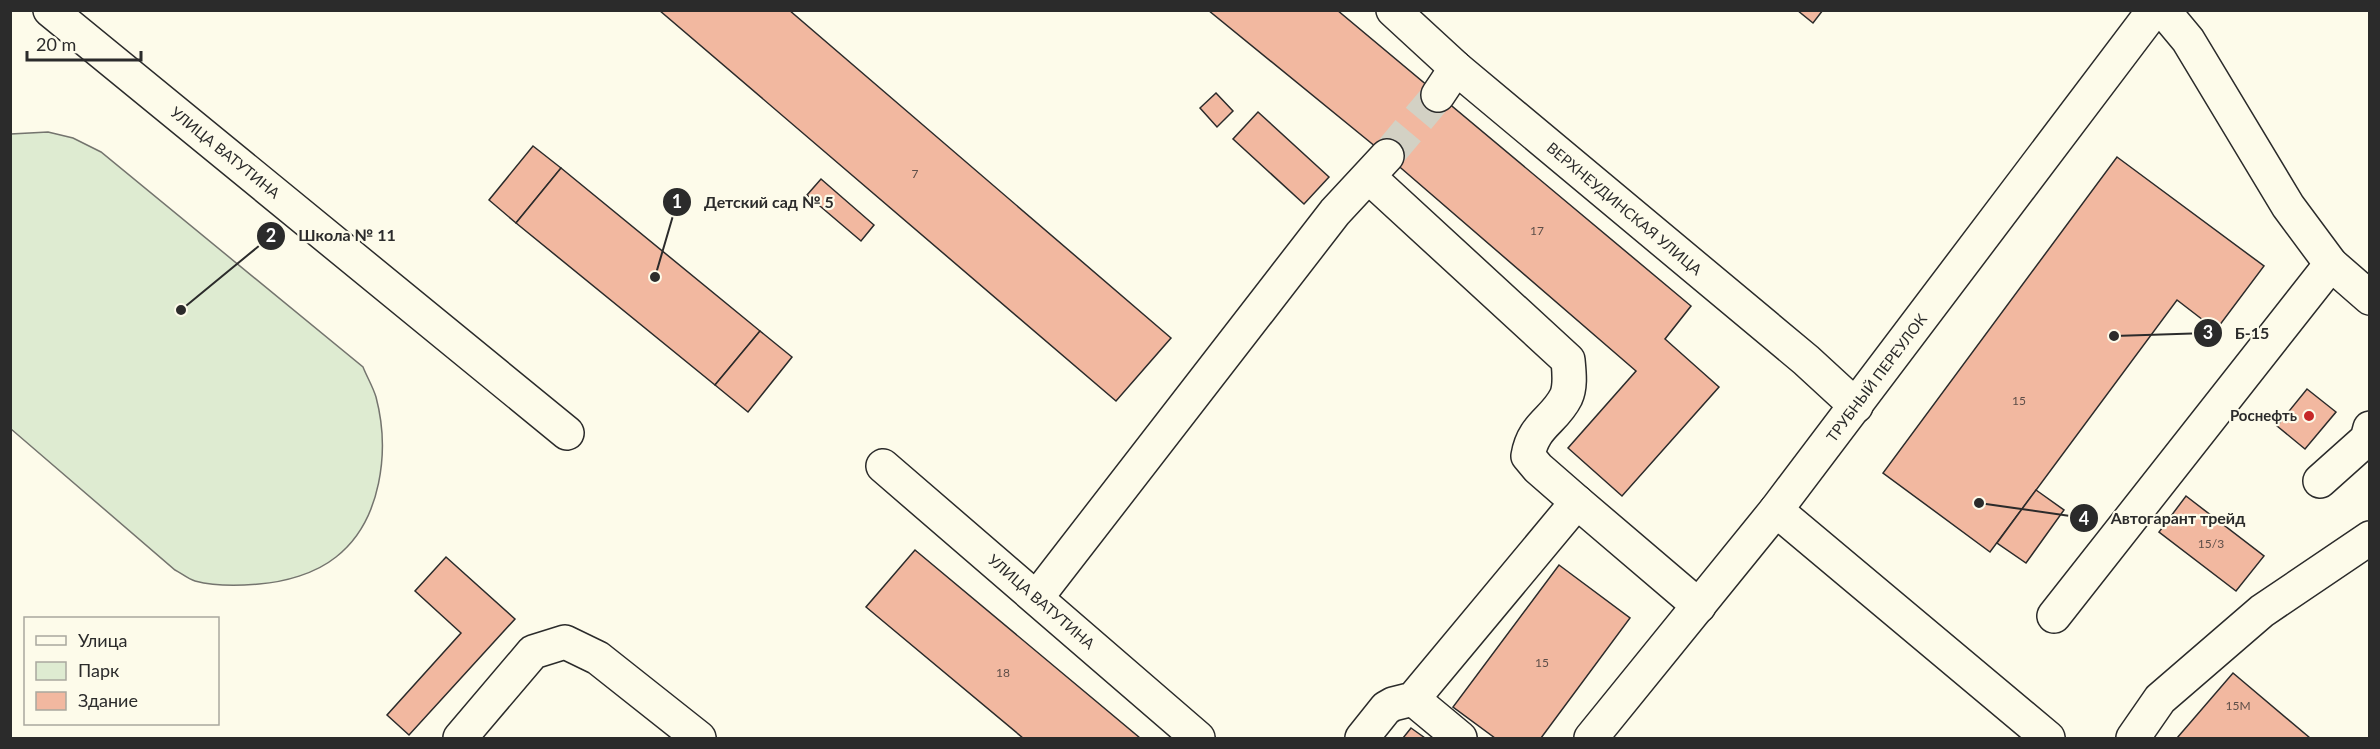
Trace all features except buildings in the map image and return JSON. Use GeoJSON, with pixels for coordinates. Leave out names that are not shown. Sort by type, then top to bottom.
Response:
{"type":"FeatureCollection","features":[{"type":"Feature","properties":{"kind":"street","name":"УЛИЦА ВАТУТИНА"},"geometry":{"type":"LineString","coordinates":[[50,10],[567,433]]}},
{"type":"Feature","properties":{"kind":"street","name":"ВЕРХНЕУДИНСКАЯ УЛИЦА"},"geometry":{"type":"LineString","coordinates":[[1393,10],[1456,68],[1806,360],[1856,406]]}},
{"type":"Feature","properties":{"kind":"street","name":"ТРУБНЫЙ ПЕРЕУЛОК"},"geometry":{"type":"LineString","coordinates":[[1591,738],[1776,510],[2154,10]]}},
{"type":"Feature","properties":{"kind":"street"},"geometry":{"type":"LineString","coordinates":[[2163,10],[2188,40],[2288,206],[2331,264],[2370,298]]}},
{"type":"Feature","properties":{"kind":"street"},"geometry":{"type":"LineString","coordinates":[[1438,96],[1456,68]]}},
{"type":"Feature","properties":{"kind":"street"},"geometry":{"type":"LineString","coordinates":[[1037,597],[1335,212],[1378,167],[1568,360],[1570,379],[1566,397],[1530,440],[1528,456],[1576,502],[1699,606]]}},
{"type":"Feature","properties":{"kind":"street"},"geometry":{"type":"LineString","coordinates":[[2054,616],[2331,264]]}},
{"type":"Feature","properties":{"kind":"street"},"geometry":{"type":"LineString","coordinates":[[2320,481],[2367,440],[2370,428]]}},
{"type":"Feature","properties":{"kind":"street","name":"УЛИЦА ВАТУТИНА"},"geometry":{"type":"LineString","coordinates":[[883,466],[1198,738]]}},
{"type":"Feature","properties":{"kind":"street"},"geometry":{"type":"LineString","coordinates":[[1362,738],[1386,708],[1392,704],[1413,699],[1576,502]]}},
{"type":"Feature","properties":{"kind":"street"},"geometry":{"type":"LineString","coordinates":[[1776,510],[2048,738]]}},
{"type":"Feature","properties":{"kind":"street"},"geometry":{"type":"LineString","coordinates":[[2133,738],[2160,699],[2262,611],[2370,538]]}},
{"type":"Feature","properties":{"kind":"street"},"geometry":{"type":"LineString","coordinates":[[460,738],[533,652],[565,642],[598,658],[699,738]]}},
{"type":"Feature","properties":{"kind":"street"},"geometry":{"type":"LineString","coordinates":[[1413,699],[1460,738]]}},
{"type":"Feature","properties":{"kind":"green space"},"geometry":{"type":"Polygon","coordinates":[[[48,132],[73,138],[101,152],[363,367],[375,393],[380,418],[382,461],[373,505],[364,524],[352,542],[328,563],[299,576],[269,583],[227,585],[192,580],[175,570],[11,429],[11,134],[48,132]]]}},
{"type":"Feature","properties":{"kind":"tunnel"},"geometry":{"type":"LineString","coordinates":[[1387,156],[1438,95]]}},
{"type":"Feature","properties":{"kind":"place","name":"Детский сад № 5"},"geometry":{"type":"Point","coordinates":[655,277]}},
{"type":"Feature","properties":{"kind":"place","name":"Школа № 11"},"geometry":{"type":"Point","coordinates":[181,310]}},
{"type":"Feature","properties":{"kind":"place","name":"Б-15"},"geometry":{"type":"Point","coordinates":[2114,336]}},
{"type":"Feature","properties":{"kind":"place","name":"Роснефть"},"geometry":{"type":"Point","coordinates":[2309,416]}},
{"type":"Feature","properties":{"kind":"place","name":"Автогарант трейд"},"geometry":{"type":"Point","coordinates":[1979,503]}}]}
